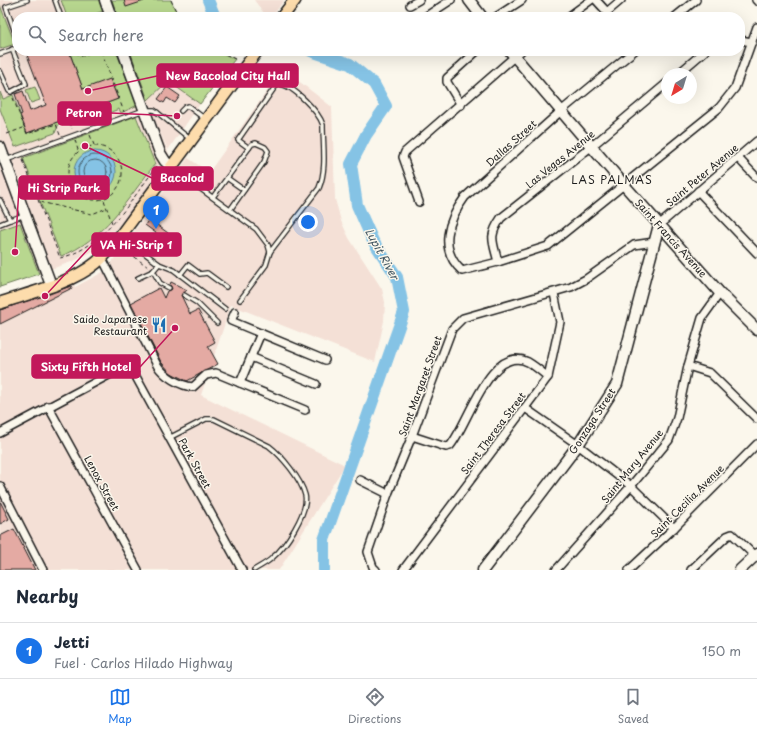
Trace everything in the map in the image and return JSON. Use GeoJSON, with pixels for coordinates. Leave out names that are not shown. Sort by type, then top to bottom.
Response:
{"type":"FeatureCollection","features":[{"type":"Feature","properties":{"kind":"main road"},"geometry":{"type":"LineString","coordinates":[[286,12],[295,0]]}},
{"type":"Feature","properties":{"kind":"main road"},"geometry":{"type":"LineString","coordinates":[[0,303],[51,285],[87,269],[102,258],[118,239],[253,56]]}},
{"type":"Feature","properties":{"kind":"street"},"geometry":{"type":"LineString","coordinates":[[105,0],[106,12]]}},
{"type":"Feature","properties":{"kind":"street"},"geometry":{"type":"LineString","coordinates":[[410,5],[419,0]]}},
{"type":"Feature","properties":{"kind":"street"},"geometry":{"type":"LineString","coordinates":[[432,12],[450,0]]}},
{"type":"Feature","properties":{"kind":"street"},"geometry":{"type":"LineString","coordinates":[[469,0],[478,12]]}},
{"type":"Feature","properties":{"kind":"street"},"geometry":{"type":"LineString","coordinates":[[504,12],[522,0]]}},
{"type":"Feature","properties":{"kind":"street"},"geometry":{"type":"LineString","coordinates":[[575,12],[591,0]]}},
{"type":"Feature","properties":{"kind":"street"},"geometry":{"type":"LineString","coordinates":[[596,0],[607,12]]}},
{"type":"Feature","properties":{"kind":"street"},"geometry":{"type":"LineString","coordinates":[[611,12],[621,0]]}},
{"type":"Feature","properties":{"kind":"street"},"geometry":{"type":"LineString","coordinates":[[681,12],[696,0]]}},
{"type":"Feature","properties":{"kind":"street"},"geometry":{"type":"LineString","coordinates":[[498,262],[548,246],[719,108],[735,88],[757,27]]}},
{"type":"Feature","properties":{"kind":"street"},"geometry":{"type":"LineString","coordinates":[[745,41],[752,42]]}},
{"type":"Feature","properties":{"kind":"street"},"geometry":{"type":"LineString","coordinates":[[125,56],[160,153],[171,167]]}},
{"type":"Feature","properties":{"kind":"street"},"geometry":{"type":"LineString","coordinates":[[461,105],[447,82],[447,78],[471,56]]}},
{"type":"Feature","properties":{"kind":"street"},"geometry":{"type":"LineString","coordinates":[[419,202],[403,157],[405,152],[461,105],[511,56]]}},
{"type":"Feature","properties":{"kind":"street","name":"Saint Francis Avenue"},"geometry":{"type":"LineString","coordinates":[[518,56],[624,186],[720,293],[757,330]]}},
{"type":"Feature","properties":{"kind":"street","name":"Dallas Street"},"geometry":{"type":"LineString","coordinates":[[498,262],[462,271],[451,257],[448,234],[454,212],[465,197],[479,183],[499,168],[562,111],[628,56]]}},
{"type":"Feature","properties":{"kind":"street"},"geometry":{"type":"LineString","coordinates":[[685,68],[699,56]]}},
{"type":"Feature","properties":{"kind":"street","name":"Las Vegas Avenue"},"geometry":{"type":"LineString","coordinates":[[498,262],[492,239],[492,231],[501,218],[592,146],[661,88]]}},
{"type":"Feature","properties":{"kind":"street","name":"Saint Peter Avenue"},"geometry":{"type":"LineString","coordinates":[[659,225],[757,141]]}},
{"type":"Feature","properties":{"kind":"street"},"geometry":{"type":"LineString","coordinates":[[0,147],[51,285]]}},
{"type":"Feature","properties":{"kind":"street"},"geometry":{"type":"LineString","coordinates":[[738,158],[757,178]]}},
{"type":"Feature","properties":{"kind":"street"},"geometry":{"type":"LineString","coordinates":[[698,191],[757,253]]}},
{"type":"Feature","properties":{"kind":"street","name":"Gonzaga Street"},"geometry":{"type":"LineString","coordinates":[[483,570],[578,445],[616,384],[659,225]]}},
{"type":"Feature","properties":{"kind":"street","name":"Saint Margaret Street"},"geometry":{"type":"LineString","coordinates":[[376,570],[373,567],[368,552],[388,494],[412,436],[452,328],[463,318],[554,293],[586,279],[634,245],[654,242]]}},
{"type":"Feature","properties":{"kind":"street"},"geometry":{"type":"LineString","coordinates":[[102,258],[157,365],[163,373],[188,386],[194,387],[211,373],[221,375],[305,410]]}},
{"type":"Feature","properties":{"kind":"street","name":"Saint Theresa Street"},"geometry":{"type":"LineString","coordinates":[[403,570],[548,377],[560,322],[554,293]]}},
{"type":"Feature","properties":{"kind":"street","name":"Saint Mary Avenue"},"geometry":{"type":"LineString","coordinates":[[556,570],[631,486],[672,435],[688,366],[702,318],[720,293]]}},
{"type":"Feature","properties":{"kind":"street"},"geometry":{"type":"LineString","coordinates":[[235,312],[231,321],[325,360]]}},
{"type":"Feature","properties":{"kind":"street"},"geometry":{"type":"LineString","coordinates":[[240,383],[261,333]]}},
{"type":"Feature","properties":{"kind":"street"},"geometry":{"type":"LineString","coordinates":[[251,357],[316,384]]}},
{"type":"Feature","properties":{"kind":"street"},"geometry":{"type":"LineString","coordinates":[[412,436],[446,447],[450,446],[490,375],[504,363],[518,360],[528,362],[548,377]]}},
{"type":"Feature","properties":{"kind":"street"},"geometry":{"type":"LineString","coordinates":[[688,366],[710,373],[757,419]]}},
{"type":"Feature","properties":{"kind":"street","name":"Park Street"},"geometry":{"type":"LineString","coordinates":[[48,406],[120,369],[128,369],[135,376],[242,570]]}},
{"type":"Feature","properties":{"kind":"street"},"geometry":{"type":"LineString","coordinates":[[0,433],[48,406]]}},
{"type":"Feature","properties":{"kind":"street","name":"Lenox Street"},"geometry":{"type":"LineString","coordinates":[[48,406],[138,570]]}},
{"type":"Feature","properties":{"kind":"street"},"geometry":{"type":"LineString","coordinates":[[525,408],[578,445],[631,486],[674,528]]}},
{"type":"Feature","properties":{"kind":"street","name":"Saint Cecilia Avenue"},"geometry":{"type":"LineString","coordinates":[[629,570],[674,528],[757,444]]}},
{"type":"Feature","properties":{"kind":"street"},"geometry":{"type":"LineString","coordinates":[[360,480],[388,494]]}},
{"type":"Feature","properties":{"kind":"street"},"geometry":{"type":"LineString","coordinates":[[0,486],[43,570]]}},
{"type":"Feature","properties":{"kind":"street"},"geometry":{"type":"LineString","coordinates":[[691,570],[727,536],[732,534],[756,556],[740,570]]}},
{"type":"Feature","properties":{"kind":"lane"},"geometry":{"type":"LineString","coordinates":[[12,24],[6,7],[27,0]]}},
{"type":"Feature","properties":{"kind":"lane"},"geometry":{"type":"LineString","coordinates":[[55,0],[59,12]]}},
{"type":"Feature","properties":{"kind":"lane"},"geometry":{"type":"LineString","coordinates":[[0,54],[12,49]]}},
{"type":"Feature","properties":{"kind":"lane"},"geometry":{"type":"LineString","coordinates":[[0,71],[7,90],[11,92],[26,84],[15,56]]}},
{"type":"Feature","properties":{"kind":"lane"},"geometry":{"type":"LineString","coordinates":[[240,300],[263,271],[270,252],[316,192],[322,181],[324,168],[323,125],[321,118],[310,105],[285,85],[279,84],[275,87],[238,140],[249,148]]}},
{"type":"Feature","properties":{"kind":"lane"},"geometry":{"type":"LineString","coordinates":[[181,111],[185,106],[188,106],[206,120]]}},
{"type":"Feature","properties":{"kind":"lane"},"geometry":{"type":"LineString","coordinates":[[5,161],[144,110],[154,110],[173,122],[191,140]]}},
{"type":"Feature","properties":{"kind":"lane"},"geometry":{"type":"LineString","coordinates":[[213,197],[249,148],[256,143],[265,147],[268,151],[264,162],[230,210]]}},
{"type":"Feature","properties":{"kind":"lane"},"geometry":{"type":"LineString","coordinates":[[171,167],[256,229],[266,241],[270,252]]}},
{"type":"Feature","properties":{"kind":"lane"},"geometry":{"type":"LineString","coordinates":[[227,178],[244,190]]}},
{"type":"Feature","properties":{"kind":"lane"},"geometry":{"type":"LineString","coordinates":[[0,200],[10,220]]}},
{"type":"Feature","properties":{"kind":"lane"},"geometry":{"type":"LineString","coordinates":[[0,224],[26,215]]}},
{"type":"Feature","properties":{"kind":"lane"},"geometry":{"type":"LineString","coordinates":[[118,239],[158,264],[174,270],[225,309]]}},
{"type":"Feature","properties":{"kind":"lane"},"geometry":{"type":"LineString","coordinates":[[138,278],[153,271],[158,264]]}},
{"type":"Feature","properties":{"kind":"lane"},"geometry":{"type":"LineString","coordinates":[[180,274],[188,265],[200,274],[207,273],[226,287]]}},
{"type":"Feature","properties":{"kind":"lane"},"geometry":{"type":"LineString","coordinates":[[153,271],[160,283],[169,288]]}},
{"type":"Feature","properties":{"kind":"lane"},"geometry":{"type":"LineString","coordinates":[[184,295],[197,303],[217,323]]}},
{"type":"Feature","properties":{"kind":"lane"},"geometry":{"type":"LineString","coordinates":[[169,438],[206,419],[220,422],[269,446],[276,452],[302,487],[306,505],[300,520],[278,552],[254,570]]}},
{"type":"Feature","properties":{"kind":"path"},"geometry":{"type":"LineString","coordinates":[[171,0],[177,12]]}},
{"type":"Feature","properties":{"kind":"path"},"geometry":{"type":"LineString","coordinates":[[103,56],[126,116]]}},
{"type":"Feature","properties":{"kind":"path"},"geometry":{"type":"LineString","coordinates":[[229,56],[235,59]]}},
{"type":"Feature","properties":{"kind":"path"},"geometry":{"type":"LineString","coordinates":[[11,92],[27,134],[56,124],[60,136]]}},
{"type":"Feature","properties":{"kind":"path"},"geometry":{"type":"LineString","coordinates":[[7,134],[24,128]]}},
{"type":"Feature","properties":{"kind":"path"},"geometry":{"type":"LineString","coordinates":[[88,130],[95,146]]}},
{"type":"Feature","properties":{"kind":"path"},"geometry":{"type":"LineString","coordinates":[[95,146],[103,147],[114,154],[121,164],[122,173],[117,189],[104,199],[91,200],[79,196],[73,190],[68,178],[68,165],[72,157],[78,151],[86,147],[95,146]]}},
{"type":"Feature","properties":{"kind":"path"},"geometry":{"type":"LineString","coordinates":[[22,159],[60,258],[72,255],[85,248],[112,224],[157,166]]}},
{"type":"Feature","properties":{"kind":"path"},"geometry":{"type":"LineString","coordinates":[[104,199],[112,224]]}},
{"type":"Feature","properties":{"kind":"path"},"geometry":{"type":"LineString","coordinates":[[39,202],[92,214],[107,208]]}},
{"type":"Feature","properties":{"kind":"path"},"geometry":{"type":"LineString","coordinates":[[118,239],[153,271]]}},
{"type":"Feature","properties":{"kind":"shaded area"},"geometry":{"type":"Polygon","coordinates":[[[0,0],[112,0],[116,12],[12,12],[12,56],[132,56],[148,100],[168,81],[200,104],[168,150],[159,129],[170,157],[127,216],[101,247],[74,261],[0,287],[0,0]]]}},
{"type":"Feature","properties":{"kind":"shaded area"},"geometry":{"type":"Polygon","coordinates":[[[254,0],[284,0],[276,12],[263,12],[254,0]]]}},
{"type":"Feature","properties":{"kind":"shaded area"},"geometry":{"type":"Polygon","coordinates":[[[283,69],[332,107],[335,199],[341,221],[349,238],[382,289],[385,302],[384,321],[375,362],[231,305],[201,395],[345,465],[279,570],[0,570],[0,308],[72,281],[75,287],[105,271],[188,158],[209,172],[283,69]]]}},
{"type":"Feature","properties":{"kind":"green space"},"geometry":{"type":"Polygon","coordinates":[[[61,0],[99,0],[103,11],[100,12],[65,12],[61,0]]]}},
{"type":"Feature","properties":{"kind":"green space"},"geometry":{"type":"Polygon","coordinates":[[[112,0],[171,0],[177,12],[116,12],[112,0]]]}},
{"type":"Feature","properties":{"kind":"green space"},"geometry":{"type":"Polygon","coordinates":[[[0,5],[12,36],[12,45],[0,49],[0,5]]]}},
{"type":"Feature","properties":{"kind":"green space"},"geometry":{"type":"Polygon","coordinates":[[[71,56],[118,56],[131,89],[135,88],[140,104],[121,113],[119,109],[96,118],[83,112],[118,99],[110,80],[83,89],[71,56]]]}},
{"type":"Feature","properties":{"kind":"green space"},"geometry":{"type":"Polygon","coordinates":[[[132,56],[229,56],[235,59],[200,104],[168,81],[148,100],[132,56]]]}},
{"type":"Feature","properties":{"kind":"green space"},"geometry":{"type":"Polygon","coordinates":[[[35,87],[40,100],[31,103],[26,90],[35,87]]]}},
{"type":"Feature","properties":{"kind":"green space"},"geometry":{"type":"Polygon","coordinates":[[[0,92],[3,99],[13,95],[27,133],[60,121],[55,133],[15,147],[0,109],[0,92]]]}},
{"type":"Feature","properties":{"kind":"green space"},"geometry":{"type":"Polygon","coordinates":[[[136,116],[155,164],[125,204],[102,229],[76,249],[61,256],[23,158],[136,116]]]}},
{"type":"Feature","properties":{"kind":"green space"},"geometry":{"type":"Polygon","coordinates":[[[20,223],[39,274],[0,287],[0,230],[20,223]]]}},
{"type":"Feature","properties":{"kind":"water"},"geometry":{"type":"Polygon","coordinates":[[[91,151],[99,151],[107,154],[113,160],[116,172],[113,184],[107,190],[99,193],[91,193],[83,190],[77,184],[74,176],[74,168],[77,160],[83,154],[91,151]]]}},
{"type":"Feature","properties":{"kind":"building"},"geometry":{"type":"Polygon","coordinates":[[[124,0],[144,0],[144,1],[126,7],[124,0]]]}},
{"type":"Feature","properties":{"kind":"building"},"geometry":{"type":"Polygon","coordinates":[[[27,56],[71,56],[83,89],[110,79],[118,99],[83,112],[84,115],[80,116],[81,118],[63,124],[60,121],[27,133],[20,115],[22,114],[15,94],[23,91],[30,111],[46,105],[27,56]]]}},
{"type":"Feature","properties":{"kind":"building"},"geometry":{"type":"Polygon","coordinates":[[[167,87],[180,96],[175,103],[167,98],[164,103],[158,99],[167,87]]]}},
{"type":"Feature","properties":{"kind":"building"},"geometry":{"type":"Polygon","coordinates":[[[149,219],[168,233],[164,239],[145,225],[149,219]]]}},
{"type":"Feature","properties":{"kind":"building"},"geometry":{"type":"Polygon","coordinates":[[[171,282],[187,290],[181,295],[190,314],[198,310],[215,342],[208,346],[218,364],[187,381],[171,373],[161,362],[131,303],[159,288],[164,298],[167,291],[172,289],[170,285],[171,282]]]}},
{"type":"Feature","properties":{"kind":"building"},"geometry":{"type":"Polygon","coordinates":[[[71,286],[72,288],[0,324],[0,310],[71,286]]]}},
{"type":"Feature","properties":{"kind":"building"},"geometry":{"type":"Polygon","coordinates":[[[0,501],[9,519],[0,524],[0,501]]]}},
{"type":"Feature","properties":{"kind":"building"},"geometry":{"type":"Polygon","coordinates":[[[14,529],[35,570],[0,570],[0,536],[14,529]]]}},
{"type":"Feature","properties":{"kind":"waterway","name":"Lupit River"},"geometry":{"type":"LineString","coordinates":[[208,0],[213,12]]}},
{"type":"Feature","properties":{"kind":"waterway","name":"Lupit River"},"geometry":{"type":"LineString","coordinates":[[324,570],[324,540],[404,312],[397,277],[373,241],[357,205],[351,164],[366,135],[386,106],[374,84],[350,64],[326,56]]}},
{"type":"Feature","properties":{"kind":"place","name":"New Bacolod City Hall"},"geometry":{"type":"Point","coordinates":[88,91]}},
{"type":"Feature","properties":{"kind":"place","name":"Petron"},"geometry":{"type":"Point","coordinates":[177,116]}},
{"type":"Feature","properties":{"kind":"place","name":"Bacolod"},"geometry":{"type":"Point","coordinates":[85,146]}},
{"type":"Feature","properties":{"kind":"place","name":"Jetti"},"geometry":{"type":"Point","coordinates":[156,229]}},
{"type":"Feature","properties":{"kind":"place","name":"Hi Strip Park"},"geometry":{"type":"Point","coordinates":[15,252]}},
{"type":"Feature","properties":{"kind":"place","name":"VA Hi-Strip 1"},"geometry":{"type":"Point","coordinates":[45,296]}},
{"type":"Feature","properties":{"kind":"place","name":"Saido Japanese Restaurant"},"geometry":{"type":"Point","coordinates":[159,325]}},
{"type":"Feature","properties":{"kind":"place","name":"Sixty Fifth Hotel"},"geometry":{"type":"Point","coordinates":[175,328]}},
{"type":"Feature","properties":{"kind":"district","name":"LAS PALMAS"},"geometry":{"type":"Point","coordinates":[612,180]}}]}
